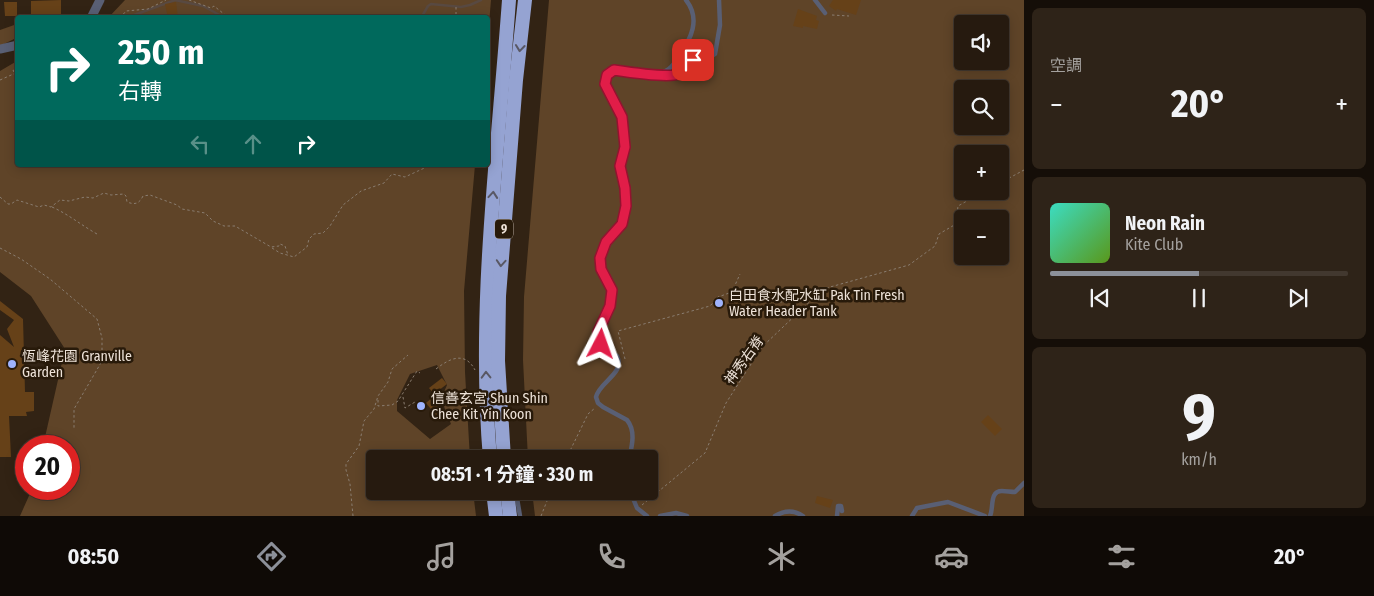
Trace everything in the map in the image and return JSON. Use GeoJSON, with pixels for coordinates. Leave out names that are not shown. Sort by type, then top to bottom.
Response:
{"type":"FeatureCollection","features":[{"type":"Feature","properties":{"kind":"highway","name":"9"},"geometry":{"type":"LineString","coordinates":[[490,450],[486,384],[486,304],[509,0]]}},
{"type":"Feature","properties":{"kind":"highway","name":"9"},"geometry":{"type":"LineString","coordinates":[[503,450],[498,379],[499,296],[516,80],[525,0]]}},
{"type":"Feature","properties":{"kind":"highway"},"geometry":{"type":"LineString","coordinates":[[495,500],[496,516]]}},
{"type":"Feature","properties":{"kind":"highway"},"geometry":{"type":"LineString","coordinates":[[509,500],[510,516]]}},
{"type":"Feature","properties":{"kind":"street"},"geometry":{"type":"LineString","coordinates":[[92,15],[100,0]]}},
{"type":"Feature","properties":{"kind":"street"},"geometry":{"type":"LineString","coordinates":[[0,49],[15,45]]}},
{"type":"Feature","properties":{"kind":"lane"},"geometry":{"type":"LineString","coordinates":[[651,74],[669,69],[688,43],[694,19],[692,8],[686,0]]}},
{"type":"Feature","properties":{"kind":"lane"},"geometry":{"type":"LineString","coordinates":[[631,450],[633,436],[630,424],[627,420],[600,405],[596,397],[597,393],[614,375],[619,363],[617,356],[601,344],[598,336],[600,326],[610,306],[612,292],[601,269],[600,258],[606,242],[622,224],[626,202],[620,166],[625,147],[622,117],[607,90],[605,81],[607,75],[614,70],[659,75],[678,74],[690,61],[709,58],[714,55],[717,50],[720,25],[719,0]]}},
{"type":"Feature","properties":{"kind":"lane"},"geometry":{"type":"LineString","coordinates":[[815,0],[825,12]]}},
{"type":"Feature","properties":{"kind":"lane"},"geometry":{"type":"LineString","coordinates":[[990,516],[992,513],[993,497],[996,493],[1000,491],[1015,492],[1024,483]]}},
{"type":"Feature","properties":{"kind":"lane"},"geometry":{"type":"LineString","coordinates":[[491,516],[493,500]]}},
{"type":"Feature","properties":{"kind":"lane"},"geometry":{"type":"LineString","coordinates":[[517,500],[520,516]]}},
{"type":"Feature","properties":{"kind":"lane"},"geometry":{"type":"LineString","coordinates":[[634,500],[637,508],[647,516]]}},
{"type":"Feature","properties":{"kind":"lane"},"geometry":{"type":"LineString","coordinates":[[912,516],[917,508],[948,502],[984,516]]}},
{"type":"Feature","properties":{"kind":"lane"},"geometry":{"type":"LineString","coordinates":[[837,516],[838,505],[841,506],[842,512]]}},
{"type":"Feature","properties":{"kind":"lane"},"geometry":{"type":"LineString","coordinates":[[776,516],[788,512],[803,516]]}},
{"type":"Feature","properties":{"kind":"lane"},"geometry":{"type":"LineString","coordinates":[[660,516],[676,513],[687,516]]}},
{"type":"Feature","properties":{"kind":"path"},"geometry":{"type":"LineString","coordinates":[[123,15],[126,11],[148,9],[166,0]]}},
{"type":"Feature","properties":{"kind":"path"},"geometry":{"type":"LineString","coordinates":[[189,0],[210,8],[214,6],[225,15]]}},
{"type":"Feature","properties":{"kind":"path"},"geometry":{"type":"LineString","coordinates":[[456,7],[456,15]]}},
{"type":"Feature","properties":{"kind":"path"},"geometry":{"type":"LineString","coordinates":[[825,12],[849,16]]}},
{"type":"Feature","properties":{"kind":"path"},"geometry":{"type":"LineString","coordinates":[[0,80],[15,72]]}},
{"type":"Feature","properties":{"kind":"path"},"geometry":{"type":"LineString","coordinates":[[51,207],[60,200],[69,201],[85,197],[93,198],[104,194],[124,194],[127,202],[133,204],[140,202],[143,196],[150,195],[177,205],[182,209],[205,212],[213,221],[224,226],[235,226],[280,253],[294,257],[306,247],[309,239],[314,234],[323,233],[330,226],[343,205],[362,191],[384,183],[392,174],[405,177],[427,167]]}},
{"type":"Feature","properties":{"kind":"path"},"geometry":{"type":"LineString","coordinates":[[1009,178],[1024,170]]}},
{"type":"Feature","properties":{"kind":"path"},"geometry":{"type":"LineString","coordinates":[[0,197],[8,204],[17,200],[39,207],[44,205],[51,207],[65,213],[97,234]]}},
{"type":"Feature","properties":{"kind":"path","name":"神秀右脊"},"geometry":{"type":"LineString","coordinates":[[637,508],[705,453],[726,403],[762,347],[812,299],[823,289],[909,265],[935,246],[939,234],[956,224],[958,206],[968,200]]}},
{"type":"Feature","properties":{"kind":"path"},"geometry":{"type":"LineString","coordinates":[[271,247],[280,246],[280,244],[285,246],[288,255]]}},
{"type":"Feature","properties":{"kind":"path"},"geometry":{"type":"LineString","coordinates":[[0,248],[21,259],[50,279],[97,319],[102,338],[102,361],[74,409],[74,429]]}},
{"type":"Feature","properties":{"kind":"path"},"geometry":{"type":"LineString","coordinates":[[732,292],[740,274]]}},
{"type":"Feature","properties":{"kind":"path"},"geometry":{"type":"LineString","coordinates":[[619,363],[624,362],[626,358],[618,331],[710,306],[718,297],[732,292],[748,290],[759,300],[801,302],[812,299]]}},
{"type":"Feature","properties":{"kind":"path"},"geometry":{"type":"LineString","coordinates":[[352,516],[350,484],[346,472],[346,464],[359,446],[363,424],[374,409],[377,398],[388,382],[392,369],[408,354]]}},
{"type":"Feature","properties":{"kind":"path"},"geometry":{"type":"LineString","coordinates":[[436,369],[448,360],[460,358],[471,362],[486,384]]}},
{"type":"Feature","properties":{"kind":"path"},"geometry":{"type":"LineString","coordinates":[[377,398],[378,406],[395,403],[402,396],[418,371],[420,373]]}},
{"type":"Feature","properties":{"kind":"path"},"geometry":{"type":"LineString","coordinates":[[402,396],[405,408],[415,402]]}},
{"type":"Feature","properties":{"kind":"path"},"geometry":{"type":"LineString","coordinates":[[570,450],[588,414],[600,405]]}},
{"type":"Feature","properties":{"kind":"path"},"geometry":{"type":"LineString","coordinates":[[541,516],[547,500]]}},
{"type":"Feature","properties":{"kind":"shaded area"},"geometry":{"type":"Polygon","coordinates":[[[125,0],[491,0],[490,15],[111,15],[125,0]]]}},
{"type":"Feature","properties":{"kind":"shaded area"},"geometry":{"type":"Polygon","coordinates":[[[549,0],[1024,0],[1024,516],[535,516],[533,500],[658,500],[658,450],[528,450],[523,360],[524,297],[549,0]]]}},
{"type":"Feature","properties":{"kind":"shaded area"},"geometry":{"type":"Polygon","coordinates":[[[15,25],[15,39],[0,46],[0,30],[15,25]]]}},
{"type":"Feature","properties":{"kind":"shaded area"},"geometry":{"type":"Polygon","coordinates":[[[15,62],[15,167],[475,167],[464,291],[465,372],[469,450],[366,450],[366,500],[474,500],[476,516],[20,516],[27,500],[80,500],[80,435],[45,435],[65,349],[31,296],[0,272],[0,71],[15,62]],[[437,365],[410,374],[397,400],[397,411],[430,439],[451,424],[441,399],[447,385],[437,365]]]}},
{"type":"Feature","properties":{"kind":"building"},"geometry":{"type":"Polygon","coordinates":[[[61,0],[61,15],[31,15],[31,1],[61,0]]]}},
{"type":"Feature","properties":{"kind":"building"},"geometry":{"type":"Polygon","coordinates":[[[833,0],[861,0],[856,15],[837,9],[836,11],[829,6],[833,0]]]}},
{"type":"Feature","properties":{"kind":"building"},"geometry":{"type":"Polygon","coordinates":[[[4,2],[17,2],[17,15],[5,16],[4,2]]]}},
{"type":"Feature","properties":{"kind":"building"},"geometry":{"type":"Polygon","coordinates":[[[176,2],[178,15],[167,15],[165,4],[176,2]]]}},
{"type":"Feature","properties":{"kind":"building"},"geometry":{"type":"Polygon","coordinates":[[[798,9],[817,16],[816,20],[819,21],[817,29],[793,26],[798,9]]]}},
{"type":"Feature","properties":{"kind":"building","name":"恆峰花園 Granville Garden"},"geometry":{"type":"Polygon","coordinates":[[[0,301],[23,319],[25,392],[34,392],[34,411],[26,412],[27,416],[9,416],[11,457],[0,457],[0,335],[14,347],[7,329],[14,320],[0,310],[0,301]]]}},
{"type":"Feature","properties":{"kind":"building"},"geometry":{"type":"Polygon","coordinates":[[[442,378],[447,384],[434,394],[429,388],[442,378]]]}},
{"type":"Feature","properties":{"kind":"building"},"geometry":{"type":"Polygon","coordinates":[[[434,396],[446,413],[439,419],[426,403],[434,396]]]}},
{"type":"Feature","properties":{"kind":"building"},"geometry":{"type":"Polygon","coordinates":[[[988,415],[1002,429],[995,436],[981,422],[988,415]]]}},
{"type":"Feature","properties":{"kind":"building"},"geometry":{"type":"Polygon","coordinates":[[[817,496],[833,500],[830,508],[815,503],[817,496]]]}},
{"type":"Feature","properties":{"kind":"waterway"},"geometry":{"type":"LineString","coordinates":[[134,15],[175,0],[203,6],[220,15]]}},
{"type":"Feature","properties":{"kind":"waterway"},"geometry":{"type":"LineString","coordinates":[[423,15],[431,4],[461,7],[481,0]]}},
{"type":"Feature","properties":{"kind":"place","name":"白田食水配水缸 Pak Tin Fresh Water Header Tank"},"geometry":{"type":"Point","coordinates":[719,303]}},
{"type":"Feature","properties":{"kind":"place","name":"恆峰花園 Granville Garden"},"geometry":{"type":"Point","coordinates":[12,364]}},
{"type":"Feature","properties":{"kind":"place","name":"信善玄宮 Shun Shin Chee Kit Yin Koon"},"geometry":{"type":"Point","coordinates":[421,406]}},
{"type":"Feature","properties":{"kind":"route"},"geometry":{"type":"LineString","coordinates":[[601,344],[598,332],[610,306],[612,290],[601,269],[600,258],[606,242],[622,224],[625,216],[626,202],[625,184],[620,166],[625,147],[622,117],[607,90],[605,84],[606,76],[614,70],[659,75],[676,74],[681,72],[693,60]]}}]}
